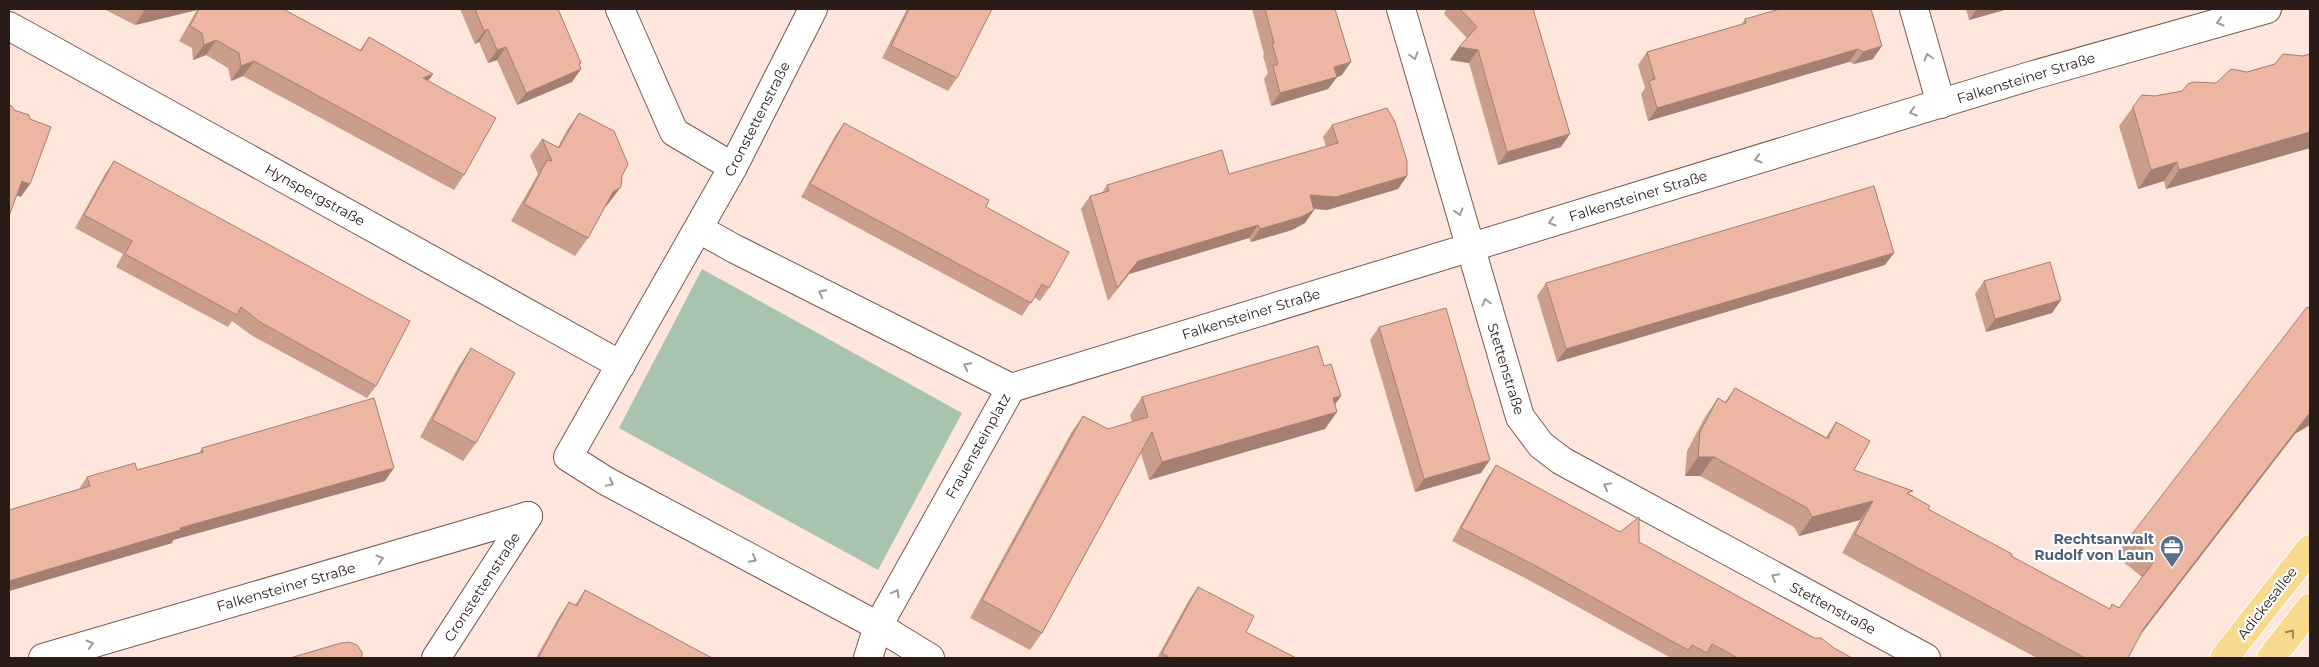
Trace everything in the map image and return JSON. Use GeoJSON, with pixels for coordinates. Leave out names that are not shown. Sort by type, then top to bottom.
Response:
{"type":"FeatureCollection","features":[{"type":"Feature","properties":{"kind":"main road","name":"Adickesallee"},"geometry":{"type":"LineString","coordinates":[[2224,658],[2310,548]]}},
{"type":"Feature","properties":{"kind":"main road"},"geometry":{"type":"LineString","coordinates":[[2271,658],[2310,608]]}},
{"type":"Feature","properties":{"kind":"street"},"geometry":{"type":"LineString","coordinates":[[620,9],[674,132],[733,166]]}},
{"type":"Feature","properties":{"kind":"street","name":"Cronstettenstraße"},"geometry":{"type":"LineString","coordinates":[[699,229],[814,9]]}},
{"type":"Feature","properties":{"kind":"street","name":"Stettenstraße"},"geometry":{"type":"LineString","coordinates":[[1401,9],[1520,417],[1541,445],[1562,461],[1926,658]]}},
{"type":"Feature","properties":{"kind":"street"},"geometry":{"type":"LineString","coordinates":[[1914,9],[1941,104]]}},
{"type":"Feature","properties":{"kind":"street","name":"Falkensteiner Straße"},"geometry":{"type":"LineString","coordinates":[[1011,388],[1941,104],[2267,9]]}},
{"type":"Feature","properties":{"kind":"street","name":"Hynspergstraße"},"geometry":{"type":"LineString","coordinates":[[9,26],[621,365]]}},
{"type":"Feature","properties":{"kind":"street"},"geometry":{"type":"LineString","coordinates":[[699,229],[568,457],[606,481],[878,626],[930,658]]}},
{"type":"Feature","properties":{"kind":"street","name":"Frauensteinplatz"},"geometry":{"type":"LineString","coordinates":[[699,229],[734,249],[1011,388],[878,626],[868,658]]}},
{"type":"Feature","properties":{"kind":"street","name":"Cronstettenstraße"},"geometry":{"type":"LineString","coordinates":[[436,658],[528,516]]}},
{"type":"Feature","properties":{"kind":"street","name":"Falkensteiner Straße"},"geometry":{"type":"LineString","coordinates":[[43,658],[528,516]]}},
{"type":"Feature","properties":{"kind":"green space"},"geometry":{"type":"Polygon","coordinates":[[[702,269],[962,413],[878,570],[619,428],[702,269]]]}},
{"type":"Feature","properties":{"kind":"building"},"geometry":{"type":"Polygon","coordinates":[[[199,9],[283,9],[361,51],[369,37],[433,74],[423,78],[496,118],[464,175],[254,61],[241,66],[239,53],[216,40],[204,45],[202,33],[190,26],[199,9]]]}},
{"type":"Feature","properties":{"kind":"building"},"geometry":{"type":"Polygon","coordinates":[[[475,9],[558,9],[581,63],[579,64],[581,69],[526,93],[506,47],[497,50],[488,29],[484,31],[475,9]]]}},
{"type":"Feature","properties":{"kind":"building"},"geometry":{"type":"Polygon","coordinates":[[[909,9],[992,9],[957,78],[891,46],[909,9]]]}},
{"type":"Feature","properties":{"kind":"building"},"geometry":{"type":"Polygon","coordinates":[[[1265,9],[1335,9],[1351,62],[1334,67],[1337,77],[1280,93],[1273,66],[1278,64],[1265,9]]]}},
{"type":"Feature","properties":{"kind":"building"},"geometry":{"type":"Polygon","coordinates":[[[1460,9],[1533,9],[1570,134],[1507,152],[1478,50],[1459,47],[1477,27],[1460,9]]]}},
{"type":"Feature","properties":{"kind":"building"},"geometry":{"type":"Polygon","coordinates":[[[1780,9],[1871,9],[1882,46],[1863,52],[1858,49],[1657,108],[1649,81],[1655,79],[1647,52],[1746,23],[1745,19],[1780,9]]]}},
{"type":"Feature","properties":{"kind":"building"},"geometry":{"type":"Polygon","coordinates":[[[2283,54],[2303,56],[2310,54],[2310,132],[2179,170],[2177,162],[2151,170],[2133,107],[2142,95],[2155,96],[2182,91],[2188,84],[2193,82],[2216,83],[2231,69],[2247,72],[2275,64],[2283,54]]]}},
{"type":"Feature","properties":{"kind":"building"},"geometry":{"type":"Polygon","coordinates":[[[9,105],[14,110],[29,115],[30,119],[51,127],[30,184],[22,181],[9,216],[9,105]]]}},
{"type":"Feature","properties":{"kind":"building"},"geometry":{"type":"Polygon","coordinates":[[[1387,108],[1395,122],[1407,161],[1407,176],[1336,197],[1310,195],[1314,210],[1301,217],[1260,229],[1258,225],[1138,261],[1117,288],[1090,196],[1109,191],[1107,185],[1222,150],[1229,174],[1338,143],[1332,125],[1387,108]]]}},
{"type":"Feature","properties":{"kind":"building"},"geometry":{"type":"Polygon","coordinates":[[[579,113],[614,131],[628,164],[622,176],[621,187],[613,192],[588,238],[524,204],[547,160],[552,161],[542,139],[559,148],[579,113]]]}},
{"type":"Feature","properties":{"kind":"building"},"geometry":{"type":"Polygon","coordinates":[[[844,123],[989,200],[986,207],[1069,252],[1049,288],[1042,284],[1031,303],[810,184],[844,123]]]}},
{"type":"Feature","properties":{"kind":"building"},"geometry":{"type":"Polygon","coordinates":[[[114,161],[410,321],[376,386],[260,322],[241,307],[237,315],[125,254],[132,241],[84,215],[114,161]]]}},
{"type":"Feature","properties":{"kind":"building"},"geometry":{"type":"Polygon","coordinates":[[[1874,186],[1894,253],[1566,349],[1546,283],[1874,186]]]}},
{"type":"Feature","properties":{"kind":"building"},"geometry":{"type":"Polygon","coordinates":[[[2050,262],[2061,300],[1995,319],[1984,281],[2050,262]]]}},
{"type":"Feature","properties":{"kind":"building"},"geometry":{"type":"Polygon","coordinates":[[[2310,306],[2310,414],[2144,628],[2128,658],[2085,658],[1855,534],[1873,501],[1812,517],[1807,508],[1714,457],[1698,457],[1700,432],[1718,398],[1726,403],[1735,388],[1828,439],[1836,422],[1870,441],[1854,470],[1913,491],[1907,493],[1930,506],[1928,509],[2110,609],[2112,604],[2119,608],[2156,559],[2129,538],[2307,307],[2309,308],[2310,306]]]}},
{"type":"Feature","properties":{"kind":"building"},"geometry":{"type":"Polygon","coordinates":[[[1446,308],[1490,460],[1424,479],[1379,327],[1446,308]]]}},
{"type":"Feature","properties":{"kind":"building"},"geometry":{"type":"Polygon","coordinates":[[[1318,346],[1324,366],[1331,364],[1341,396],[1333,398],[1337,412],[1162,462],[1152,432],[1042,633],[982,600],[1083,416],[1108,429],[1148,417],[1142,397],[1318,346]]]}},
{"type":"Feature","properties":{"kind":"building"},"geometry":{"type":"Polygon","coordinates":[[[471,348],[515,373],[476,443],[432,420],[471,348]]]}},
{"type":"Feature","properties":{"kind":"building"},"geometry":{"type":"Polygon","coordinates":[[[374,398],[394,468],[180,528],[181,530],[9,581],[9,510],[90,486],[87,477],[135,463],[137,470],[203,452],[202,448],[374,398]]]}},
{"type":"Feature","properties":{"kind":"building"},"geometry":{"type":"Polygon","coordinates":[[[1496,465],[1620,532],[1639,517],[1639,542],[1814,638],[1821,638],[1852,658],[1738,658],[1712,644],[1707,653],[1692,645],[1688,650],[1536,566],[1461,528],[1496,465]]]}},
{"type":"Feature","properties":{"kind":"building"},"geometry":{"type":"Polygon","coordinates":[[[1198,587],[1254,616],[1246,632],[1296,658],[1170,658],[1162,653],[1198,587]]]}},
{"type":"Feature","properties":{"kind":"building"},"geometry":{"type":"Polygon","coordinates":[[[585,590],[712,658],[538,658],[569,602],[577,606],[585,590]]]}},
{"type":"Feature","properties":{"kind":"building"},"geometry":{"type":"Polygon","coordinates":[[[349,642],[357,645],[362,652],[362,658],[290,658],[341,643],[349,642]]]}},
{"type":"Feature","properties":{"kind":"place","name":"Rechtsanwalt Rudolf von Laun"},"geometry":{"type":"Point","coordinates":[2172,568]}}]}
